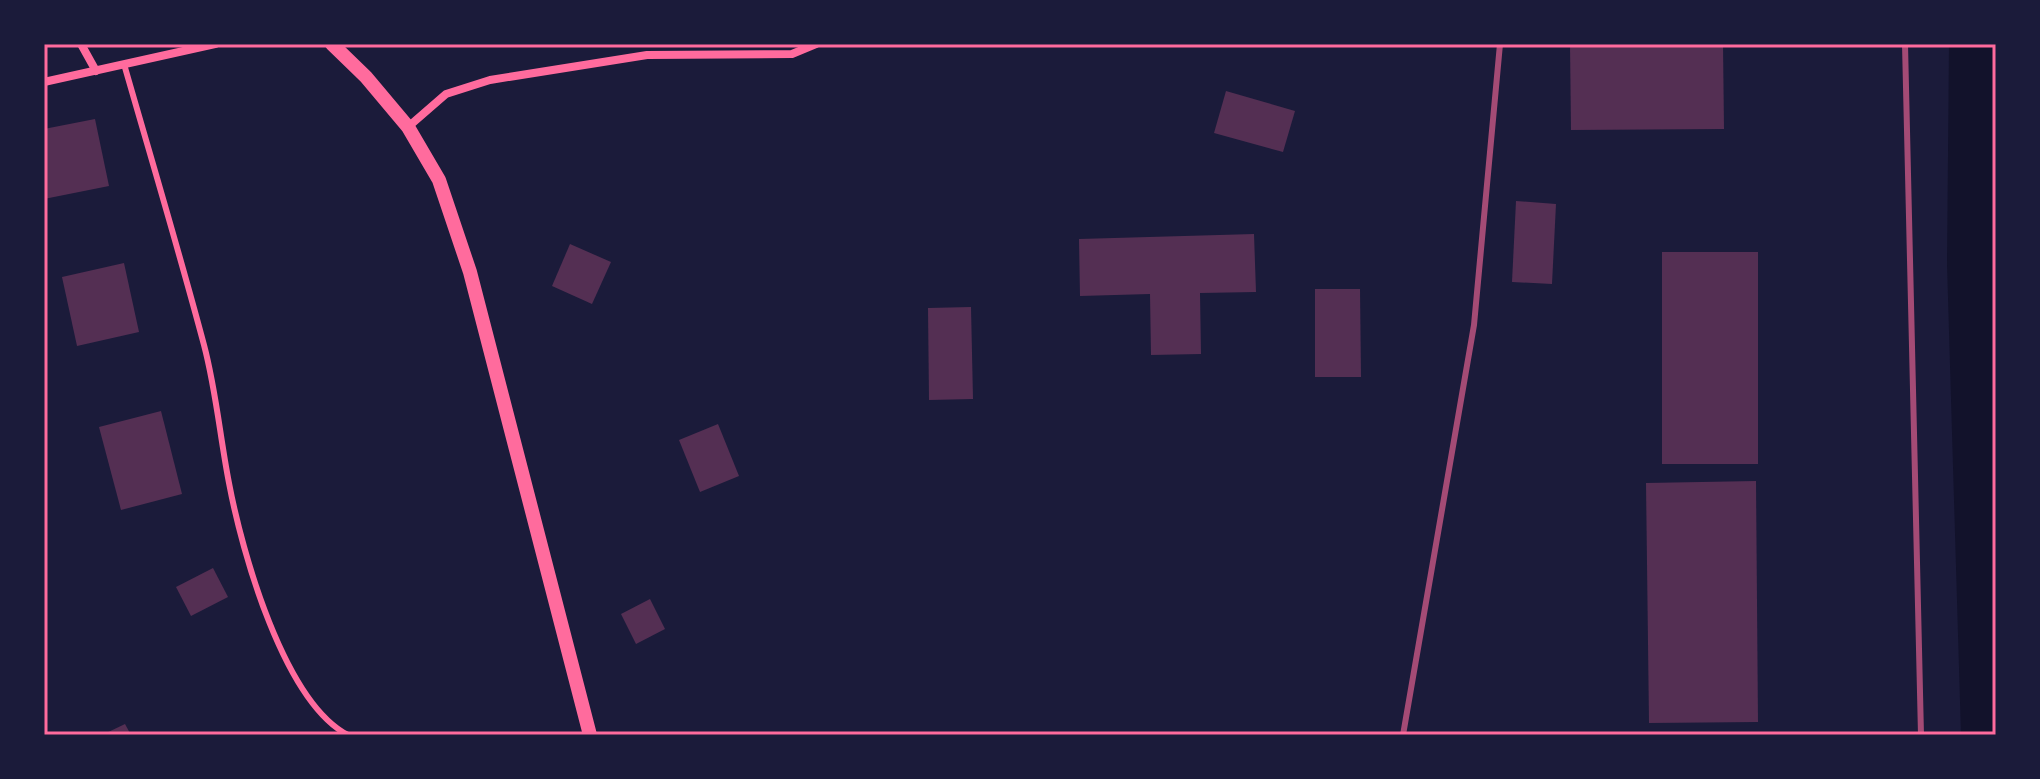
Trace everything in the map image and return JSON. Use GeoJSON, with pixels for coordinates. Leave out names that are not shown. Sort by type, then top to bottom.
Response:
{"type":"FeatureCollection","features":[{"type":"Feature","properties":{"kind":"street"},"geometry":{"type":"LineString","coordinates":[[81,44],[96,71]]}},
{"type":"Feature","properties":{"kind":"street"},"geometry":{"type":"LineString","coordinates":[[44,82],[215,44]]}},
{"type":"Feature","properties":{"kind":"street"},"geometry":{"type":"LineString","coordinates":[[332,44],[366,77],[408,127],[439,180],[470,272],[590,735]]}},
{"type":"Feature","properties":{"kind":"street"},"geometry":{"type":"LineString","coordinates":[[627,57],[633,44]]}},
{"type":"Feature","properties":{"kind":"street"},"geometry":{"type":"LineString","coordinates":[[408,127],[446,94],[475,85],[627,57],[792,54],[816,44]]}},
{"type":"Feature","properties":{"kind":"lane"},"geometry":{"type":"LineString","coordinates":[[124,64],[205,349],[229,487],[264,606],[296,682],[317,712],[348,735]]}},
{"type":"Feature","properties":{"kind":"shaded area"},"geometry":{"type":"Polygon","coordinates":[[[1949,44],[1996,44],[1996,735],[1961,735],[1947,264],[1949,44]]]}},
{"type":"Feature","properties":{"kind":"building"},"geometry":{"type":"Polygon","coordinates":[[[1570,44],[1723,44],[1724,129],[1571,130],[1570,44]]]}},
{"type":"Feature","properties":{"kind":"building"},"geometry":{"type":"Polygon","coordinates":[[[1226,91],[1295,111],[1283,152],[1214,133],[1226,91]]]}},
{"type":"Feature","properties":{"kind":"building"},"geometry":{"type":"Polygon","coordinates":[[[95,119],[109,186],[44,199],[44,129],[95,119]]]}},
{"type":"Feature","properties":{"kind":"building"},"geometry":{"type":"Polygon","coordinates":[[[1516,201],[1556,204],[1552,284],[1512,282],[1516,201]]]}},
{"type":"Feature","properties":{"kind":"building"},"geometry":{"type":"Polygon","coordinates":[[[1254,234],[1256,292],[1200,293],[1201,354],[1151,355],[1150,294],[1080,296],[1079,239],[1254,234]]]}},
{"type":"Feature","properties":{"kind":"building"},"geometry":{"type":"Polygon","coordinates":[[[570,244],[611,262],[592,304],[552,286],[570,244]]]}},
{"type":"Feature","properties":{"kind":"building"},"geometry":{"type":"Polygon","coordinates":[[[1662,252],[1758,252],[1758,464],[1662,464],[1662,252]]]}},
{"type":"Feature","properties":{"kind":"building"},"geometry":{"type":"Polygon","coordinates":[[[124,263],[139,332],[77,346],[62,277],[124,263]]]}},
{"type":"Feature","properties":{"kind":"building"},"geometry":{"type":"Polygon","coordinates":[[[1315,289],[1360,289],[1361,377],[1315,377],[1315,289]]]}},
{"type":"Feature","properties":{"kind":"building"},"geometry":{"type":"Polygon","coordinates":[[[971,307],[973,399],[929,400],[928,308],[971,307]]]}},
{"type":"Feature","properties":{"kind":"building"},"geometry":{"type":"Polygon","coordinates":[[[161,411],[182,494],[121,510],[99,427],[161,411]]]}},
{"type":"Feature","properties":{"kind":"building"},"geometry":{"type":"Polygon","coordinates":[[[718,424],[739,476],[700,492],[679,440],[718,424]]]}},
{"type":"Feature","properties":{"kind":"building"},"geometry":{"type":"Polygon","coordinates":[[[1756,481],[1758,722],[1649,723],[1646,483],[1756,481]]]}},
{"type":"Feature","properties":{"kind":"building"},"geometry":{"type":"Polygon","coordinates":[[[213,568],[228,597],[191,616],[176,587],[213,568]]]}},
{"type":"Feature","properties":{"kind":"building"},"geometry":{"type":"Polygon","coordinates":[[[650,599],[665,629],[636,644],[621,614],[650,599]]]}},
{"type":"Feature","properties":{"kind":"building"},"geometry":{"type":"Polygon","coordinates":[[[125,724],[131,735],[102,735],[125,724]]]}},
{"type":"Feature","properties":{"kind":"railway"},"geometry":{"type":"LineString","coordinates":[[1403,735],[1474,325],[1500,44]]}},
{"type":"Feature","properties":{"kind":"railway"},"geometry":{"type":"LineString","coordinates":[[1905,44],[1921,735]]}}]}
